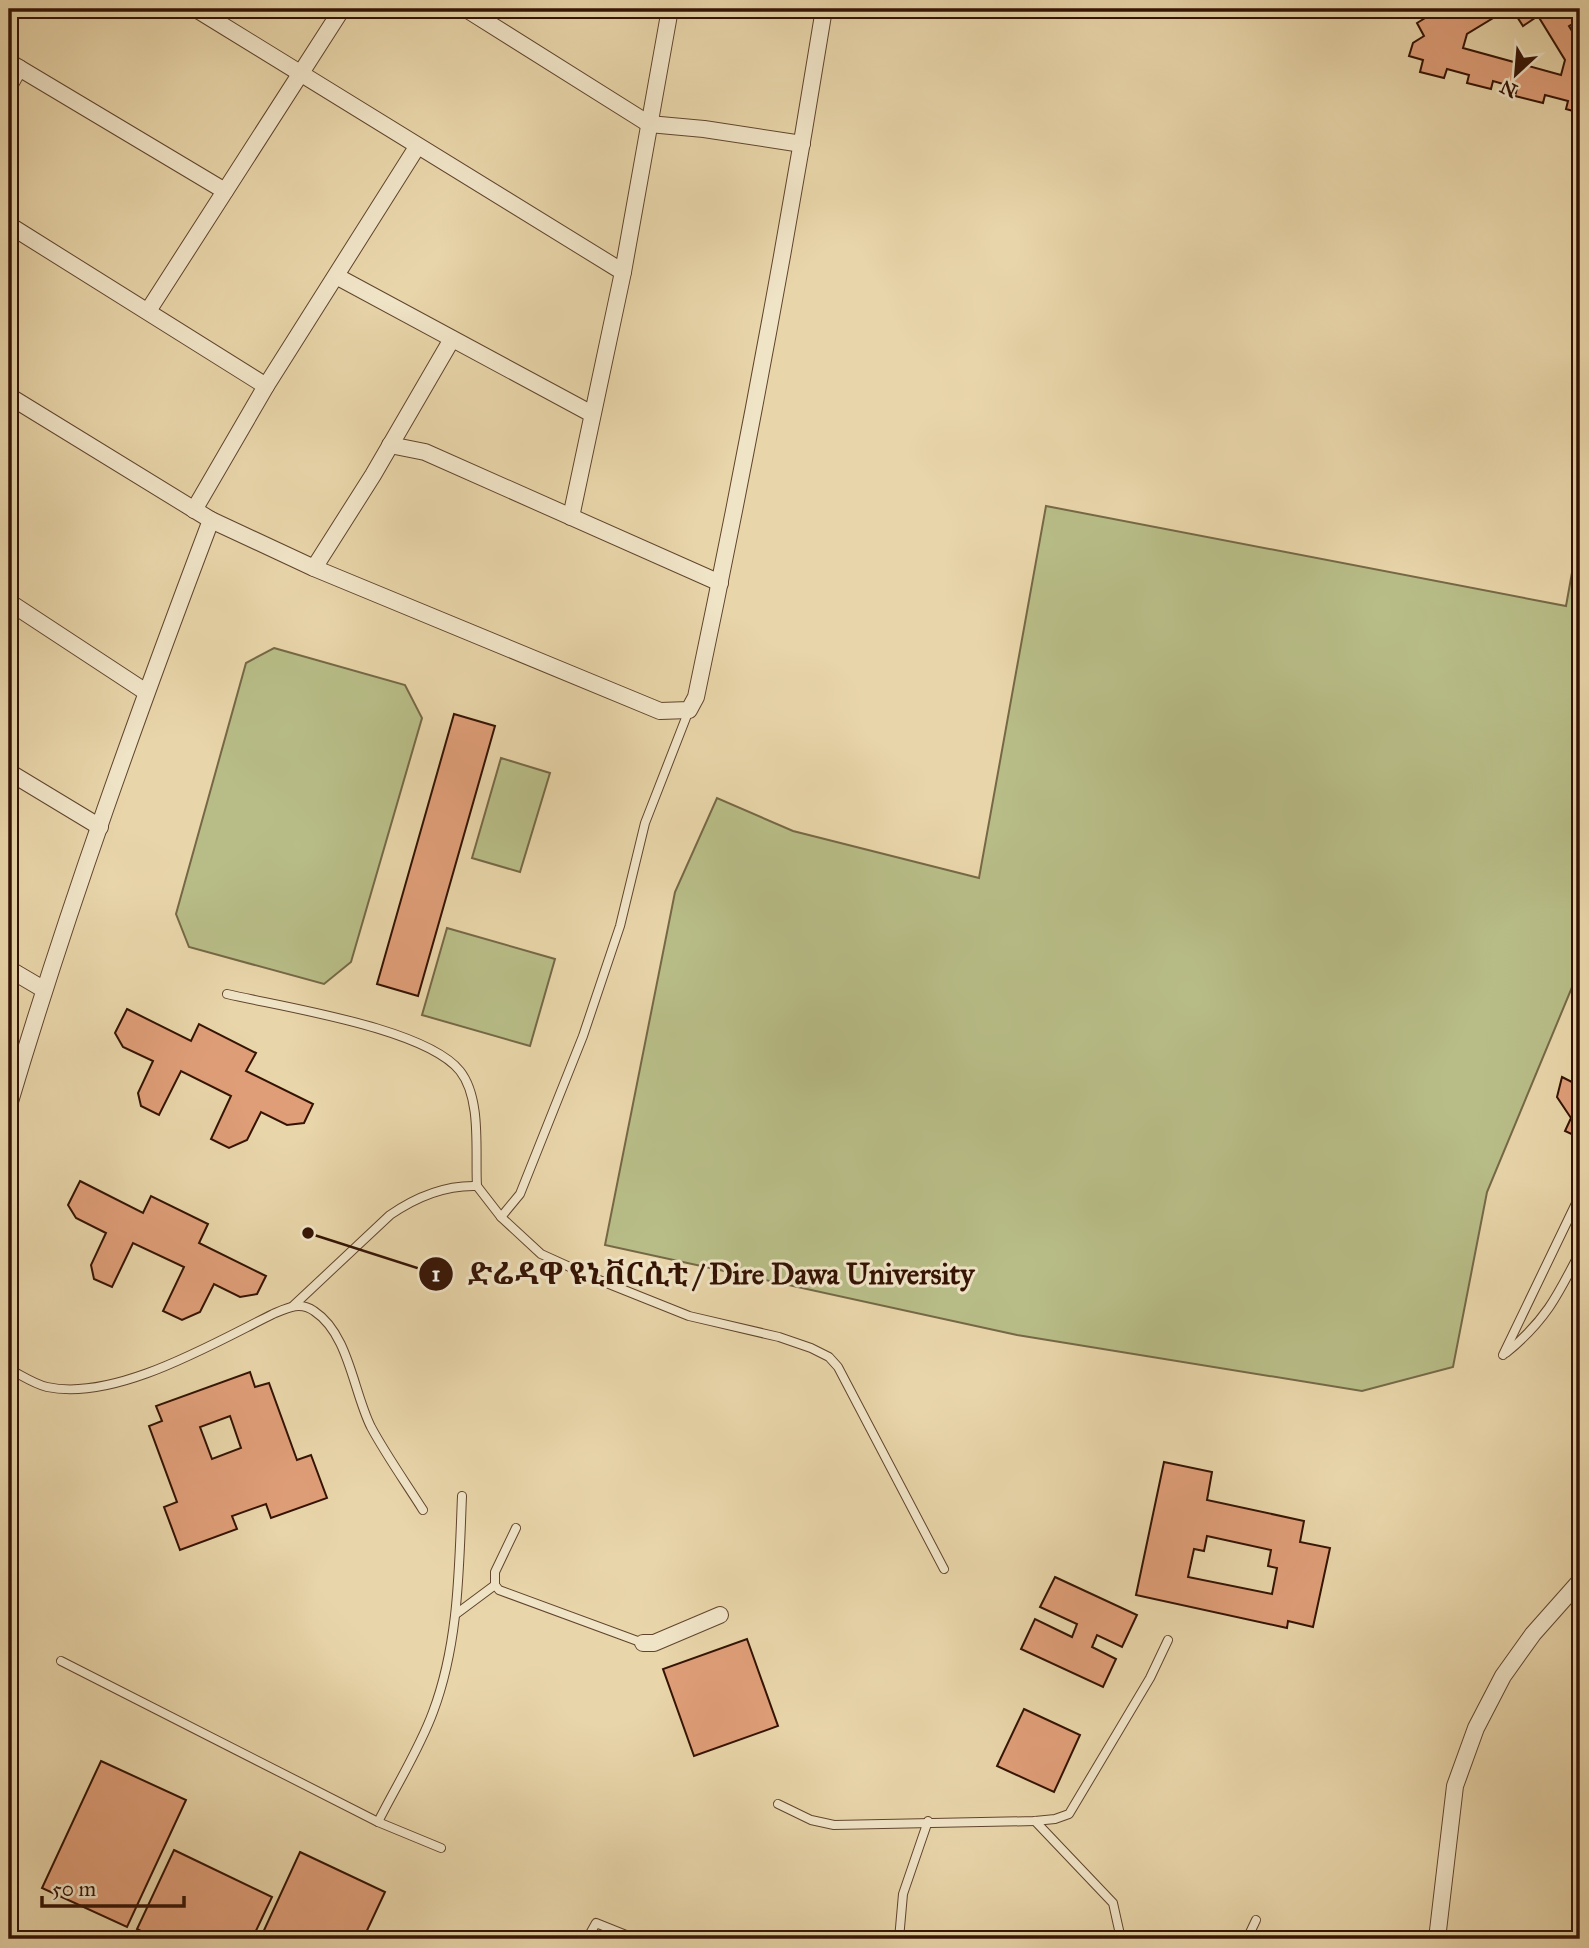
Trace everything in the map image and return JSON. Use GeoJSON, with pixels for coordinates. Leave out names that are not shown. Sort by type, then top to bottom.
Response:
{"type":"FeatureCollection","features":[{"type":"Feature","properties":{"kind":"street"},"geometry":{"type":"LineString","coordinates":[[195,9],[623,272]]}},
{"type":"Feature","properties":{"kind":"street"},"geometry":{"type":"LineString","coordinates":[[148,311],[342,9]]}},
{"type":"Feature","properties":{"kind":"street"},"geometry":{"type":"LineString","coordinates":[[466,9],[649,124],[704,128],[802,144]]}},
{"type":"Feature","properties":{"kind":"street"},"geometry":{"type":"LineString","coordinates":[[571,517],[623,272],[670,9]]}},
{"type":"Feature","properties":{"kind":"street"},"geometry":{"type":"LineString","coordinates":[[9,396],[211,520],[314,568],[660,711],[689,710],[696,697],[720,583],[802,144],[824,9]]}},
{"type":"Feature","properties":{"kind":"street"},"geometry":{"type":"LineString","coordinates":[[9,86],[14,65],[225,191]]}},
{"type":"Feature","properties":{"kind":"street"},"geometry":{"type":"LineString","coordinates":[[194,510],[266,386],[417,147]]}},
{"type":"Feature","properties":{"kind":"street"},"geometry":{"type":"LineString","coordinates":[[9,225],[266,386]]}},
{"type":"Feature","properties":{"kind":"street"},"geometry":{"type":"LineString","coordinates":[[336,276],[592,414]]}},
{"type":"Feature","properties":{"kind":"street"},"geometry":{"type":"LineString","coordinates":[[314,568],[452,339]]}},
{"type":"Feature","properties":{"kind":"street"},"geometry":{"type":"LineString","coordinates":[[390,445],[425,452],[720,583]]}},
{"type":"Feature","properties":{"kind":"street"},"geometry":{"type":"LineString","coordinates":[[9,1105],[43,989],[146,692],[211,520]]}},
{"type":"Feature","properties":{"kind":"street"},"geometry":{"type":"LineString","coordinates":[[9,602],[146,692]]}},
{"type":"Feature","properties":{"kind":"street"},"geometry":{"type":"LineString","coordinates":[[9,772],[100,827]]}},
{"type":"Feature","properties":{"kind":"street"},"geometry":{"type":"LineString","coordinates":[[9,970],[43,989]]}},
{"type":"Feature","properties":{"kind":"street"},"geometry":{"type":"LineString","coordinates":[[1437,1939],[1455,1786],[1476,1728],[1503,1676],[1533,1634],[1580,1581]]}},
{"type":"Feature","properties":{"kind":"street"},"geometry":{"type":"LineString","coordinates":[[643,1643],[654,1643],[720,1615]]}},
{"type":"Feature","properties":{"kind":"lane"},"geometry":{"type":"LineString","coordinates":[[501,1217],[520,1194],[583,1036],[620,926],[645,823],[689,710]]}},
{"type":"Feature","properties":{"kind":"lane"},"geometry":{"type":"LineString","coordinates":[[227,994],[371,1027],[432,1048],[460,1071],[472,1098],[477,1186],[501,1217],[541,1254],[689,1316],[779,1337],[830,1357],[838,1367],[944,1569]]}},
{"type":"Feature","properties":{"kind":"lane"},"geometry":{"type":"LineString","coordinates":[[9,1369],[46,1387],[67,1389],[140,1376],[293,1306],[390,1215],[408,1202],[456,1185],[477,1186]]}},
{"type":"Feature","properties":{"kind":"lane"},"geometry":{"type":"LineString","coordinates":[[1580,1195],[1503,1355],[1535,1330],[1559,1294],[1580,1252]]}},
{"type":"Feature","properties":{"kind":"lane"},"geometry":{"type":"LineString","coordinates":[[293,1306],[313,1310],[324,1319],[336,1337],[372,1429],[423,1510]]}},
{"type":"Feature","properties":{"kind":"lane"},"geometry":{"type":"LineString","coordinates":[[378,1822],[433,1713],[456,1614],[462,1496]]}},
{"type":"Feature","properties":{"kind":"lane"},"geometry":{"type":"LineString","coordinates":[[495,1585],[495,1572],[516,1528]]}},
{"type":"Feature","properties":{"kind":"lane"},"geometry":{"type":"LineString","coordinates":[[456,1614],[495,1585]]}},
{"type":"Feature","properties":{"kind":"lane"},"geometry":{"type":"LineString","coordinates":[[495,1585],[508,1595],[643,1643]]}},
{"type":"Feature","properties":{"kind":"lane"},"geometry":{"type":"LineString","coordinates":[[778,1804],[811,1820],[834,1825],[928,1821],[1035,1821],[1069,1814],[1150,1678],[1168,1640]]}},
{"type":"Feature","properties":{"kind":"lane"},"geometry":{"type":"LineString","coordinates":[[61,1661],[378,1822],[441,1848]]}},
{"type":"Feature","properties":{"kind":"lane"},"geometry":{"type":"LineString","coordinates":[[899,1939],[903,1894],[928,1821]]}},
{"type":"Feature","properties":{"kind":"lane"},"geometry":{"type":"LineString","coordinates":[[1035,1821],[1113,1903],[1121,1939]]}},
{"type":"Feature","properties":{"kind":"lane"},"geometry":{"type":"LineString","coordinates":[[1247,1939],[1256,1920]]}},
{"type":"Feature","properties":{"kind":"lane"},"geometry":{"type":"LineString","coordinates":[[587,1939],[596,1923],[636,1939]]}},
{"type":"Feature","properties":{"kind":"green space"},"geometry":{"type":"Polygon","coordinates":[[[1046,506],[1566,606],[1580,528],[1580,968],[1487,1192],[1453,1367],[1362,1391],[1017,1335],[605,1245],[675,892],[717,798],[793,831],[979,878],[1046,506]]]}},
{"type":"Feature","properties":{"kind":"green space"},"geometry":{"type":"Polygon","coordinates":[[[274,648],[405,685],[422,718],[351,962],[324,984],[189,947],[176,914],[246,663],[274,648]]]}},
{"type":"Feature","properties":{"kind":"green space"},"geometry":{"type":"Polygon","coordinates":[[[501,758],[550,773],[520,872],[472,858],[501,758]]]}},
{"type":"Feature","properties":{"kind":"green space"},"geometry":{"type":"Polygon","coordinates":[[[447,928],[555,959],[530,1046],[422,1015],[447,928]]]}},
{"type":"Feature","properties":{"kind":"building"},"geometry":{"type":"Polygon","coordinates":[[[1440,9],[1452,9],[1457,16],[1469,9],[1508,9],[1467,34],[1463,48],[1561,75],[1565,60],[1538,16],[1523,26],[1512,9],[1572,9],[1580,20],[1569,26],[1580,44],[1580,113],[1566,109],[1568,101],[1545,95],[1543,103],[1515,96],[1517,88],[1493,81],[1491,89],[1467,83],[1469,75],[1447,69],[1444,78],[1420,72],[1423,60],[1409,56],[1413,43],[1424,36],[1417,23],[1440,9]]]}},
{"type":"Feature","properties":{"kind":"building"},"geometry":{"type":"Polygon","coordinates":[[[454,714],[495,726],[418,996],[377,984],[454,714]]]}},
{"type":"Feature","properties":{"kind":"building"},"geometry":{"type":"Polygon","coordinates":[[[127,1009],[191,1041],[199,1024],[256,1053],[246,1071],[313,1104],[304,1123],[287,1125],[261,1112],[247,1140],[229,1148],[211,1139],[231,1096],[181,1071],[159,1115],[141,1106],[138,1093],[153,1061],[123,1047],[115,1033],[127,1009]]]}},
{"type":"Feature","properties":{"kind":"building"},"geometry":{"type":"Polygon","coordinates":[[[1562,1077],[1578,1085],[1575,1097],[1580,1104],[1580,1138],[1565,1131],[1571,1118],[1557,1097],[1562,1077]]]}},
{"type":"Feature","properties":{"kind":"building"},"geometry":{"type":"Polygon","coordinates":[[[80,1181],[143,1213],[151,1196],[208,1224],[199,1243],[266,1276],[257,1294],[240,1297],[214,1284],[200,1312],[182,1320],[163,1311],[184,1267],[133,1243],[112,1287],[94,1279],[91,1265],[106,1233],[76,1218],[68,1205],[80,1181]]]}},
{"type":"Feature","properties":{"kind":"building"},"geometry":{"type":"Polygon","coordinates":[[[250,1372],[255,1387],[269,1383],[297,1460],[311,1455],[327,1498],[271,1518],[266,1504],[232,1516],[237,1529],[180,1550],[164,1507],[177,1502],[149,1426],[162,1421],[156,1406],[250,1372]],[[230,1416],[200,1427],[212,1459],[241,1448],[230,1416]]]}},
{"type":"Feature","properties":{"kind":"building"},"geometry":{"type":"Polygon","coordinates":[[[1164,1462],[1212,1472],[1207,1500],[1304,1521],[1300,1542],[1330,1548],[1313,1627],[1288,1621],[1287,1628],[1136,1595],[1164,1462]],[[1207,1536],[1204,1551],[1194,1549],[1188,1577],[1272,1594],[1277,1568],[1268,1566],[1271,1550],[1207,1536]]]}},
{"type":"Feature","properties":{"kind":"building"},"geometry":{"type":"Polygon","coordinates":[[[1055,1577],[1137,1615],[1122,1647],[1097,1635],[1092,1647],[1116,1659],[1103,1687],[1021,1649],[1035,1619],[1072,1637],[1077,1624],[1040,1607],[1055,1577]]]}},
{"type":"Feature","properties":{"kind":"building"},"geometry":{"type":"Polygon","coordinates":[[[747,1639],[778,1726],[694,1756],[663,1669],[747,1639]]]}},
{"type":"Feature","properties":{"kind":"building"},"geometry":{"type":"Polygon","coordinates":[[[1024,1709],[1080,1735],[1054,1792],[997,1766],[1024,1709]]]}},
{"type":"Feature","properties":{"kind":"building"},"geometry":{"type":"Polygon","coordinates":[[[101,1761],[186,1800],[127,1927],[42,1888],[101,1761]]]}},
{"type":"Feature","properties":{"kind":"building"},"geometry":{"type":"Polygon","coordinates":[[[174,1850],[272,1897],[252,1939],[195,1939],[182,1933],[178,1939],[156,1939],[137,1929],[174,1850]]]}},
{"type":"Feature","properties":{"kind":"building"},"geometry":{"type":"Polygon","coordinates":[[[300,1852],[385,1892],[363,1939],[260,1939],[300,1852]]]}},
{"type":"Feature","properties":{"kind":"place","name":"ድሬዳዋ ዩኒቨርሲቲ / Dire Dawa University"},"geometry":{"type":"Point","coordinates":[308,1233]}}]}
